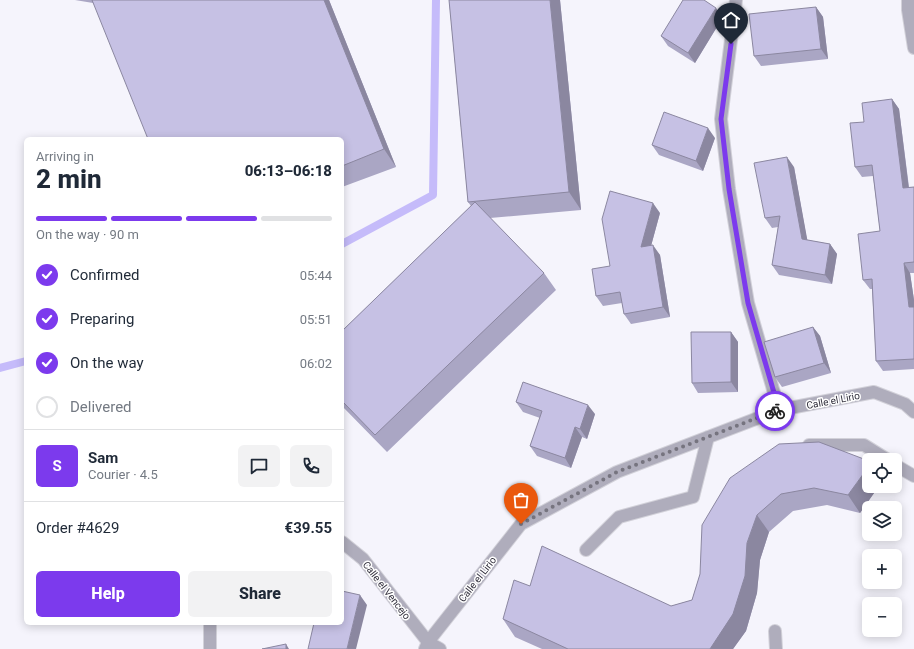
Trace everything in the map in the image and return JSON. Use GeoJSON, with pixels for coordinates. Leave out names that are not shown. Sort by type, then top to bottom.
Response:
{"type":"FeatureCollection","features":[{"type":"Feature","properties":{"kind":"street"},"geometry":{"type":"LineString","coordinates":[[736,0],[721,119],[729,189],[748,303],[779,410]]}},
{"type":"Feature","properties":{"kind":"street"},"geometry":{"type":"LineString","coordinates":[[908,0],[908,10],[914,48]]}},
{"type":"Feature","properties":{"kind":"street","name":"Calle el Lirio"},"geometry":{"type":"LineString","coordinates":[[427,646],[521,524],[617,472],[779,410],[874,392],[905,404],[914,412]]}},
{"type":"Feature","properties":{"kind":"street"},"geometry":{"type":"LineString","coordinates":[[586,550],[619,517],[693,497],[708,437]]}},
{"type":"Feature","properties":{"kind":"street"},"geometry":{"type":"LineString","coordinates":[[801,448],[807,445],[864,445],[877,453]]}},
{"type":"Feature","properties":{"kind":"street"},"geometry":{"type":"LineString","coordinates":[[902,469],[914,476]]}},
{"type":"Feature","properties":{"kind":"street","name":"Calle el Vencejo"},"geometry":{"type":"LineString","coordinates":[[344,544],[364,559],[427,646]]}},
{"type":"Feature","properties":{"kind":"street"},"geometry":{"type":"LineString","coordinates":[[210,625],[210,649]]}},
{"type":"Feature","properties":{"kind":"street"},"geometry":{"type":"LineString","coordinates":[[775,631],[776,649]]}},
{"type":"Feature","properties":{"kind":"street"},"geometry":{"type":"LineString","coordinates":[[427,646],[440,649]]}},
{"type":"Feature","properties":{"kind":"building"},"geometry":{"type":"Polygon","coordinates":[[[92,0],[324,0],[384,149],[344,165],[344,137],[147,137],[92,0]]]}},
{"type":"Feature","properties":{"kind":"building"},"geometry":{"type":"Polygon","coordinates":[[[449,0],[550,0],[569,192],[468,202],[449,0]]]}},
{"type":"Feature","properties":{"kind":"building"},"geometry":{"type":"Polygon","coordinates":[[[683,0],[704,0],[716,8],[688,53],[661,36],[683,0]]]}},
{"type":"Feature","properties":{"kind":"building"},"geometry":{"type":"Polygon","coordinates":[[[816,7],[821,49],[754,56],[749,14],[816,7]]]}},
{"type":"Feature","properties":{"kind":"building"},"geometry":{"type":"Polygon","coordinates":[[[892,99],[903,188],[914,187],[914,262],[904,263],[909,307],[914,307],[914,359],[876,361],[872,279],[863,280],[858,234],[880,231],[872,165],[855,167],[850,123],[864,122],[862,103],[892,99]]]}},
{"type":"Feature","properties":{"kind":"building"},"geometry":{"type":"Polygon","coordinates":[[[664,112],[708,128],[696,161],[652,145],[664,112]]]}},
{"type":"Feature","properties":{"kind":"building"},"geometry":{"type":"Polygon","coordinates":[[[787,157],[802,239],[830,244],[825,275],[772,265],[780,216],[765,218],[754,163],[787,157]]]}},
{"type":"Feature","properties":{"kind":"building"},"geometry":{"type":"Polygon","coordinates":[[[610,191],[653,203],[641,247],[653,245],[663,307],[624,314],[620,292],[596,296],[592,269],[610,266],[602,219],[610,191]]]}},
{"type":"Feature","properties":{"kind":"building"},"geometry":{"type":"Polygon","coordinates":[[[475,202],[544,273],[375,435],[344,403],[344,329],[475,202]]]}},
{"type":"Feature","properties":{"kind":"building"},"geometry":{"type":"Polygon","coordinates":[[[813,327],[824,363],[775,377],[764,342],[813,327]]]}},
{"type":"Feature","properties":{"kind":"building"},"geometry":{"type":"Polygon","coordinates":[[[691,332],[731,332],[731,382],[692,383],[691,332]]]}},
{"type":"Feature","properties":{"kind":"building"},"geometry":{"type":"Polygon","coordinates":[[[523,382],[588,405],[580,429],[575,427],[565,458],[530,446],[542,411],[516,402],[523,382]]]}},
{"type":"Feature","properties":{"kind":"building"},"geometry":{"type":"Polygon","coordinates":[[[819,442],[862,458],[862,476],[848,495],[814,488],[781,494],[757,515],[747,543],[745,576],[733,614],[710,649],[568,649],[503,619],[514,580],[530,586],[542,546],[671,606],[692,600],[700,574],[702,525],[730,478],[779,444],[819,442]]]}},
{"type":"Feature","properties":{"kind":"building"},"geometry":{"type":"Polygon","coordinates":[[[344,591],[360,595],[347,649],[308,649],[314,625],[344,625],[344,591]]]}},
{"type":"Feature","properties":{"kind":"building"},"geometry":{"type":"Polygon","coordinates":[[[286,644],[286,649],[262,649],[286,644]]]}},
{"type":"Feature","properties":{"kind":"waterway"},"geometry":{"type":"LineString","coordinates":[[344,243],[433,195],[436,0]]}},
{"type":"Feature","properties":{"kind":"waterway"},"geometry":{"type":"LineString","coordinates":[[0,368],[24,362]]}},
{"type":"Feature","properties":{"kind":"way so far"},"geometry":{"type":"LineString","coordinates":[[521,524],[617,472],[775,411]]}},
{"type":"Feature","properties":{"kind":"route"},"geometry":{"type":"LineString","coordinates":[[731,44],[721,119],[729,189],[748,303],[779,410],[775,411]]}}]}
